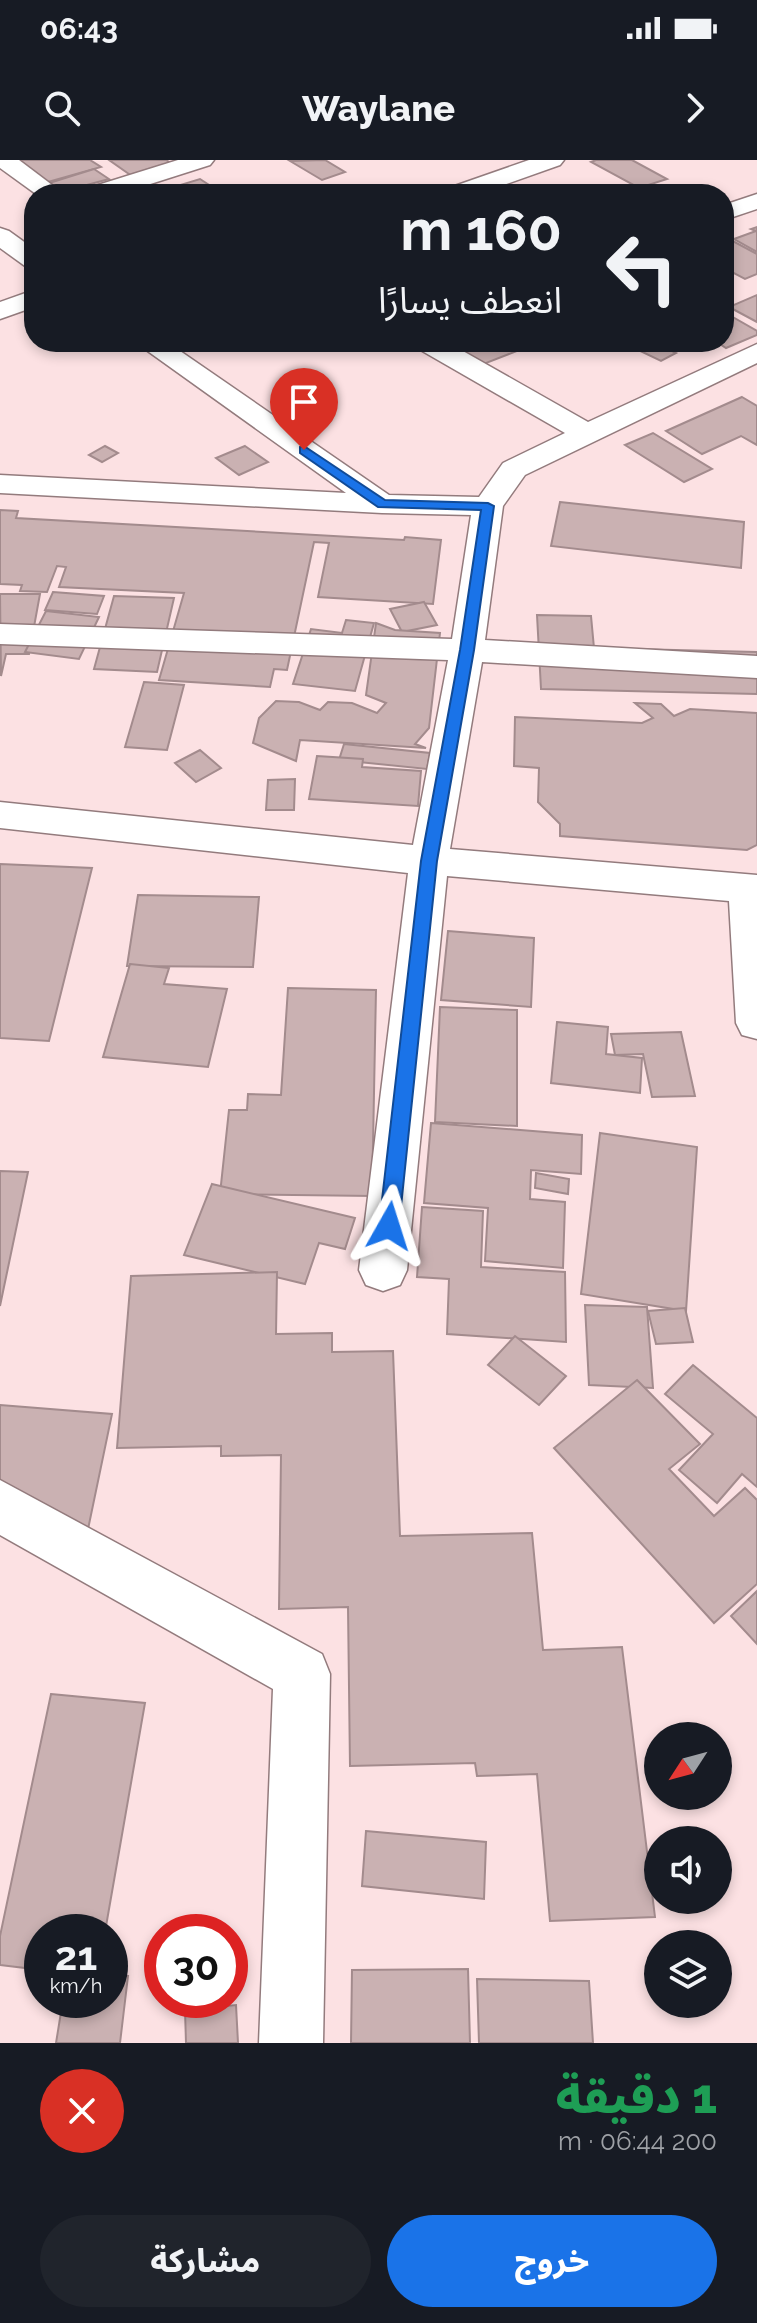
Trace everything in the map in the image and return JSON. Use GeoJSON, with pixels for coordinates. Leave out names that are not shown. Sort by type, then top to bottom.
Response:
{"type":"FeatureCollection","features":[{"type":"Feature","properties":{"kind":"street"},"geometry":{"type":"LineString","coordinates":[[4,160],[38,184]]}},
{"type":"Feature","properties":{"kind":"street"},"geometry":{"type":"LineString","coordinates":[[126,184],[202,160]]}},
{"type":"Feature","properties":{"kind":"street"},"geometry":{"type":"LineString","coordinates":[[481,184],[538,162]]}},
{"type":"Feature","properties":{"kind":"street"},"geometry":{"type":"LineString","coordinates":[[734,209],[757,201]]}},
{"type":"Feature","properties":{"kind":"street"},"geometry":{"type":"LineString","coordinates":[[0,236],[24,254]]}},
{"type":"Feature","properties":{"kind":"street"},"geometry":{"type":"LineString","coordinates":[[0,311],[24,302]]}},
{"type":"Feature","properties":{"kind":"street"},"geometry":{"type":"LineString","coordinates":[[163,352],[382,504]]}},
{"type":"Feature","properties":{"kind":"street"},"geometry":{"type":"LineString","coordinates":[[444,352],[588,434]]}},
{"type":"Feature","properties":{"kind":"street"},"geometry":{"type":"LineString","coordinates":[[383,1270],[429,861],[467,650],[488,506],[514,469],[740,360]]}},
{"type":"Feature","properties":{"kind":"street"},"geometry":{"type":"LineString","coordinates":[[0,461],[15,485],[382,504],[488,506]]}},
{"type":"Feature","properties":{"kind":"street"},"geometry":{"type":"LineString","coordinates":[[0,634],[467,650],[757,667]]}},
{"type":"Feature","properties":{"kind":"street"},"geometry":{"type":"LineString","coordinates":[[0,815],[429,861],[752,889],[757,1023]]}},
{"type":"Feature","properties":{"kind":"street"},"geometry":{"type":"LineString","coordinates":[[0,1506],[302,1674],[291,2043]]}},
{"type":"Feature","properties":{"kind":"building"},"geometry":{"type":"Polygon","coordinates":[[[9,160],[90,160],[101,167],[41,184],[9,160]]]}},
{"type":"Feature","properties":{"kind":"building"},"geometry":{"type":"Polygon","coordinates":[[[109,160],[166,160],[177,167],[136,179],[109,160]]]}},
{"type":"Feature","properties":{"kind":"building"},"geometry":{"type":"Polygon","coordinates":[[[325,160],[345,172],[322,180],[290,161],[325,160]]]}},
{"type":"Feature","properties":{"kind":"building"},"geometry":{"type":"Polygon","coordinates":[[[632,160],[667,179],[651,184],[632,184],[591,162],[632,160]]]}},
{"type":"Feature","properties":{"kind":"building"},"geometry":{"type":"Polygon","coordinates":[[[94,169],[109,179],[91,184],[46,184],[94,169]]]}},
{"type":"Feature","properties":{"kind":"building"},"geometry":{"type":"Polygon","coordinates":[[[200,179],[208,184],[184,184],[200,179]]]}},
{"type":"Feature","properties":{"kind":"building"},"geometry":{"type":"Polygon","coordinates":[[[757,227],[757,252],[734,239],[756,231],[751,229],[757,227]]]}},
{"type":"Feature","properties":{"kind":"building"},"geometry":{"type":"Polygon","coordinates":[[[734,242],[757,254],[757,274],[745,279],[734,273],[734,242]]]}},
{"type":"Feature","properties":{"kind":"building"},"geometry":{"type":"Polygon","coordinates":[[[757,295],[757,322],[734,310],[734,305],[757,295]]]}},
{"type":"Feature","properties":{"kind":"building"},"geometry":{"type":"Polygon","coordinates":[[[734,318],[757,331],[757,335],[734,345],[734,318]]]}},
{"type":"Feature","properties":{"kind":"building"},"geometry":{"type":"Polygon","coordinates":[[[453,352],[514,352],[476,367],[453,352]]]}},
{"type":"Feature","properties":{"kind":"building"},"geometry":{"type":"Polygon","coordinates":[[[642,352],[676,353],[661,361],[642,352]]]}},
{"type":"Feature","properties":{"kind":"building"},"geometry":{"type":"Polygon","coordinates":[[[742,397],[757,406],[757,445],[741,436],[702,454],[666,431],[742,397]]]}},
{"type":"Feature","properties":{"kind":"building"},"geometry":{"type":"Polygon","coordinates":[[[653,433],[712,469],[684,482],[625,445],[653,433]]]}},
{"type":"Feature","properties":{"kind":"building"},"geometry":{"type":"Polygon","coordinates":[[[105,446],[118,453],[102,462],[89,455],[105,446]]]}},
{"type":"Feature","properties":{"kind":"building"},"geometry":{"type":"Polygon","coordinates":[[[245,446],[268,462],[239,475],[216,458],[245,446]]]}},
{"type":"Feature","properties":{"kind":"building"},"geometry":{"type":"Polygon","coordinates":[[[560,502],[744,522],[741,568],[551,546],[560,502]]]}},
{"type":"Feature","properties":{"kind":"building"},"geometry":{"type":"Polygon","coordinates":[[[0,510],[18,511],[16,518],[441,540],[433,604],[318,597],[329,543],[314,542],[287,670],[274,669],[270,687],[159,680],[184,593],[59,587],[66,567],[57,566],[47,592],[20,591],[22,585],[0,584],[0,510]]]}},
{"type":"Feature","properties":{"kind":"building"},"geometry":{"type":"Polygon","coordinates":[[[53,592],[104,596],[97,614],[45,610],[53,592]]]}},
{"type":"Feature","properties":{"kind":"building"},"geometry":{"type":"Polygon","coordinates":[[[0,594],[40,594],[29,654],[6,654],[1,676],[0,594]]]}},
{"type":"Feature","properties":{"kind":"building"},"geometry":{"type":"Polygon","coordinates":[[[114,596],[174,598],[157,672],[94,669],[114,596]]]}},
{"type":"Feature","properties":{"kind":"building"},"geometry":{"type":"Polygon","coordinates":[[[424,602],[437,625],[402,632],[390,609],[424,602]]]}},
{"type":"Feature","properties":{"kind":"building"},"geometry":{"type":"Polygon","coordinates":[[[46,611],[99,617],[79,659],[25,652],[46,611]]]}},
{"type":"Feature","properties":{"kind":"building"},"geometry":{"type":"Polygon","coordinates":[[[537,615],[591,616],[594,648],[757,652],[757,694],[541,689],[537,615]]]}},
{"type":"Feature","properties":{"kind":"building"},"geometry":{"type":"Polygon","coordinates":[[[346,620],[374,623],[355,691],[293,684],[311,629],[342,633],[346,620]]]}},
{"type":"Feature","properties":{"kind":"building"},"geometry":{"type":"Polygon","coordinates":[[[376,623],[395,630],[440,633],[429,728],[415,744],[426,748],[300,740],[296,761],[253,743],[259,718],[276,701],[299,702],[320,710],[328,702],[352,703],[377,713],[386,703],[366,695],[376,623]]]}},
{"type":"Feature","properties":{"kind":"building"},"geometry":{"type":"Polygon","coordinates":[[[144,682],[184,685],[167,750],[125,747],[144,682]]]}},
{"type":"Feature","properties":{"kind":"building"},"geometry":{"type":"Polygon","coordinates":[[[635,703],[661,704],[674,716],[690,709],[757,713],[757,845],[747,850],[560,836],[560,824],[538,802],[539,768],[514,766],[515,717],[642,723],[653,718],[635,703]]]}},
{"type":"Feature","properties":{"kind":"building"},"geometry":{"type":"Polygon","coordinates":[[[344,744],[430,753],[427,769],[339,760],[344,744]]]}},
{"type":"Feature","properties":{"kind":"building"},"geometry":{"type":"Polygon","coordinates":[[[200,750],[221,768],[196,782],[175,763],[200,750]]]}},
{"type":"Feature","properties":{"kind":"building"},"geometry":{"type":"Polygon","coordinates":[[[317,756],[363,759],[362,767],[421,771],[418,806],[309,799],[317,756]]]}},
{"type":"Feature","properties":{"kind":"building"},"geometry":{"type":"Polygon","coordinates":[[[295,779],[294,810],[266,810],[268,780],[295,779]]]}},
{"type":"Feature","properties":{"kind":"building"},"geometry":{"type":"Polygon","coordinates":[[[0,864],[92,868],[49,1041],[0,1038],[0,864]]]}},
{"type":"Feature","properties":{"kind":"building"},"geometry":{"type":"Polygon","coordinates":[[[138,895],[259,897],[253,967],[127,966],[138,895]]]}},
{"type":"Feature","properties":{"kind":"building"},"geometry":{"type":"Polygon","coordinates":[[[448,931],[534,938],[531,1007],[441,1000],[448,931]]]}},
{"type":"Feature","properties":{"kind":"building"},"geometry":{"type":"Polygon","coordinates":[[[130,964],[169,968],[164,984],[227,989],[208,1067],[103,1057],[130,964]]]}},
{"type":"Feature","properties":{"kind":"building"},"geometry":{"type":"Polygon","coordinates":[[[288,988],[376,990],[372,1196],[220,1194],[229,1110],[247,1110],[248,1094],[281,1095],[288,988]]]}},
{"type":"Feature","properties":{"kind":"building"},"geometry":{"type":"Polygon","coordinates":[[[440,1007],[517,1010],[517,1126],[435,1122],[440,1007]]]}},
{"type":"Feature","properties":{"kind":"building"},"geometry":{"type":"Polygon","coordinates":[[[557,1022],[608,1027],[606,1054],[642,1058],[640,1093],[551,1083],[557,1022]]]}},
{"type":"Feature","properties":{"kind":"building"},"geometry":{"type":"Polygon","coordinates":[[[681,1032],[695,1096],[652,1097],[643,1054],[615,1055],[611,1034],[681,1032]]]}},
{"type":"Feature","properties":{"kind":"building"},"geometry":{"type":"Polygon","coordinates":[[[431,1123],[582,1135],[581,1174],[531,1170],[530,1199],[565,1202],[563,1268],[485,1261],[488,1208],[424,1203],[431,1123]]]}},
{"type":"Feature","properties":{"kind":"building"},"geometry":{"type":"Polygon","coordinates":[[[600,1133],[697,1147],[686,1311],[581,1294],[600,1133]]]}},
{"type":"Feature","properties":{"kind":"building"},"geometry":{"type":"Polygon","coordinates":[[[0,1171],[28,1172],[0,1306],[0,1171]]]}},
{"type":"Feature","properties":{"kind":"building"},"geometry":{"type":"Polygon","coordinates":[[[536,1173],[569,1179],[568,1194],[535,1188],[536,1173]]]}},
{"type":"Feature","properties":{"kind":"building"},"geometry":{"type":"Polygon","coordinates":[[[212,1184],[355,1218],[345,1249],[319,1243],[305,1284],[184,1255],[212,1184]]]}},
{"type":"Feature","properties":{"kind":"building"},"geometry":{"type":"Polygon","coordinates":[[[422,1207],[483,1211],[481,1267],[565,1272],[566,1342],[447,1334],[449,1279],[417,1277],[422,1207]]]}},
{"type":"Feature","properties":{"kind":"building"},"geometry":{"type":"Polygon","coordinates":[[[277,1272],[276,1334],[332,1333],[332,1352],[393,1351],[400,1536],[532,1533],[543,1650],[622,1647],[644,1827],[644,1914],[655,1914],[655,1917],[550,1921],[537,1774],[477,1776],[475,1763],[350,1766],[348,1607],[279,1609],[281,1455],[221,1456],[221,1446],[117,1448],[131,1276],[277,1272]]]}},
{"type":"Feature","properties":{"kind":"building"},"geometry":{"type":"Polygon","coordinates":[[[585,1305],[647,1307],[653,1388],[589,1385],[585,1305]]]}},
{"type":"Feature","properties":{"kind":"building"},"geometry":{"type":"Polygon","coordinates":[[[685,1308],[693,1342],[656,1344],[648,1311],[685,1308]]]}},
{"type":"Feature","properties":{"kind":"building"},"geometry":{"type":"Polygon","coordinates":[[[515,1336],[566,1376],[539,1405],[488,1365],[515,1336]]]}},
{"type":"Feature","properties":{"kind":"building"},"geometry":{"type":"Polygon","coordinates":[[[693,1365],[757,1418],[757,1487],[742,1474],[717,1503],[679,1470],[713,1434],[665,1394],[693,1365]]]}},
{"type":"Feature","properties":{"kind":"building"},"geometry":{"type":"Polygon","coordinates":[[[637,1380],[700,1444],[669,1469],[714,1516],[745,1488],[757,1500],[757,1584],[714,1623],[554,1448],[637,1380]]]}},
{"type":"Feature","properties":{"kind":"building"},"geometry":{"type":"Polygon","coordinates":[[[0,1405],[112,1414],[87,1534],[0,1526],[0,1405]]]}},
{"type":"Feature","properties":{"kind":"building"},"geometry":{"type":"Polygon","coordinates":[[[757,1591],[757,1644],[731,1616],[757,1591]]]}},
{"type":"Feature","properties":{"kind":"building"},"geometry":{"type":"Polygon","coordinates":[[[51,1694],[145,1703],[108,1914],[24,1914],[24,1968],[0,1965],[0,1936],[51,1694]]]}},
{"type":"Feature","properties":{"kind":"building"},"geometry":{"type":"Polygon","coordinates":[[[366,1831],[486,1842],[484,1899],[362,1886],[366,1831]]]}},
{"type":"Feature","properties":{"kind":"building"},"geometry":{"type":"Polygon","coordinates":[[[468,1969],[470,2043],[351,2043],[352,1970],[468,1969]]]}},
{"type":"Feature","properties":{"kind":"building"},"geometry":{"type":"Polygon","coordinates":[[[477,1979],[589,1981],[593,2043],[479,2043],[477,1979]]]}},
{"type":"Feature","properties":{"kind":"building"},"geometry":{"type":"Polygon","coordinates":[[[60,2018],[123,2018],[120,2043],[56,2043],[60,2018]]]}},
{"type":"Feature","properties":{"kind":"building"},"geometry":{"type":"Polygon","coordinates":[[[185,2018],[237,2018],[238,2043],[186,2043],[185,2018]]]}},
{"type":"Feature","properties":{"kind":"route"},"geometry":{"type":"LineString","coordinates":[[304,450],[382,504],[488,506],[467,650],[429,861],[389,1226]]}}]}
